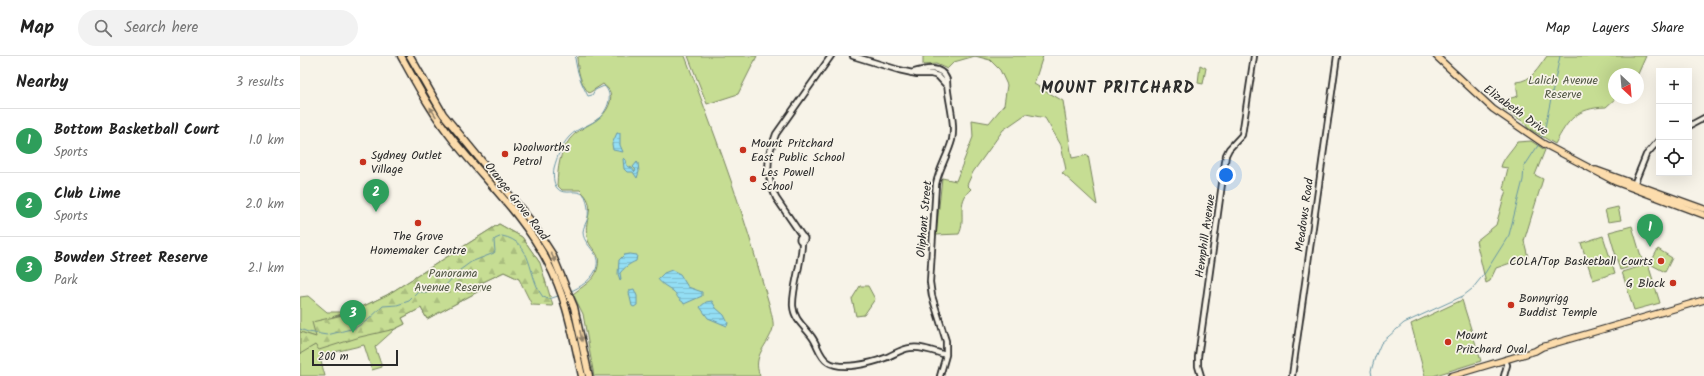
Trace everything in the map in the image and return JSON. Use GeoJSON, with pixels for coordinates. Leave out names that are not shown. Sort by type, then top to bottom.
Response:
{"type":"FeatureCollection","features":[{"type":"Feature","properties":{"kind":"highway","name":"Orange Grove Road"},"geometry":{"type":"LineString","coordinates":[[401,56],[420,91],[446,131],[528,230],[539,246],[578,320],[589,376]]}},
{"type":"Feature","properties":{"kind":"highway","name":"Orange Grove Road"},"geometry":{"type":"LineString","coordinates":[[410,56],[443,114],[535,227],[549,249],[561,273],[569,303],[582,376]]}},
{"type":"Feature","properties":{"kind":"main road","name":"Elizabeth Drive"},"geometry":{"type":"LineString","coordinates":[[1436,56],[1486,103],[1544,144],[1592,169],[1704,215]]}},
{"type":"Feature","properties":{"kind":"main road","name":"Elizabeth Drive"},"geometry":{"type":"LineString","coordinates":[[1634,186],[1704,209]]}},
{"type":"Feature","properties":{"kind":"main road"},"geometry":{"type":"LineString","coordinates":[[1451,376],[1535,351],[1542,347],[1704,300]]}},
{"type":"Feature","properties":{"kind":"street"},"geometry":{"type":"LineString","coordinates":[[831,56],[776,134],[769,154],[768,172],[776,198],[804,239],[802,242],[802,255],[794,300],[794,310],[797,318],[812,337],[822,356],[826,361],[833,365],[859,365],[884,358],[904,349],[914,347],[946,355]]}},
{"type":"Feature","properties":{"kind":"street","name":"Oliphant Street"},"geometry":{"type":"LineString","coordinates":[[853,56],[911,73],[926,69],[937,69],[945,75],[947,80],[952,134],[936,184],[930,275],[932,296],[946,336],[946,355],[940,376]]}},
{"type":"Feature","properties":{"kind":"street","name":"Hemphill Avenue"},"geometry":{"type":"LineString","coordinates":[[1201,376],[1198,366],[1198,357],[1226,155],[1229,149],[1242,135],[1254,56]]}},
{"type":"Feature","properties":{"kind":"street","name":"Meadows Road"},"geometry":{"type":"LineString","coordinates":[[1292,376],[1337,56]]}},
{"type":"Feature","properties":{"kind":"street"},"geometry":{"type":"LineString","coordinates":[[1692,124],[1704,118]]}},
{"type":"Feature","properties":{"kind":"street"},"geometry":{"type":"LineString","coordinates":[[1634,186],[1646,155],[1656,143]]}},
{"type":"Feature","properties":{"kind":"street"},"geometry":{"type":"LineString","coordinates":[[1504,376],[1507,365],[1505,360]]}},
{"type":"Feature","properties":{"kind":"green space"},"geometry":{"type":"Polygon","coordinates":[[[580,56],[685,56],[732,184],[770,307],[773,328],[759,356],[758,369],[760,376],[594,376],[583,314],[573,294],[587,284],[596,274],[597,270],[597,255],[588,241],[586,230],[590,207],[586,196],[580,190],[562,190],[557,185],[560,161],[566,144],[580,130],[603,115],[610,102],[611,94],[603,84],[589,93],[580,77],[577,58],[580,56]]]}},
{"type":"Feature","properties":{"kind":"green space"},"geometry":{"type":"Polygon","coordinates":[[[688,56],[757,56],[738,94],[707,104],[688,56]]]}},
{"type":"Feature","properties":{"kind":"green space"},"geometry":{"type":"Polygon","coordinates":[[[923,56],[975,56],[954,62],[947,69],[936,64],[923,65],[923,56]]]}},
{"type":"Feature","properties":{"kind":"green space"},"geometry":{"type":"Polygon","coordinates":[[[975,56],[1043,56],[1034,84],[1063,101],[1072,158],[1088,155],[1097,205],[1062,173],[1066,170],[1061,145],[1045,118],[1026,114],[1003,130],[973,172],[967,185],[971,189],[966,194],[962,205],[962,223],[959,234],[936,235],[942,178],[956,181],[973,137],[972,120],[989,123],[1004,105],[1007,85],[1000,70],[990,60],[975,56]]]}},
{"type":"Feature","properties":{"kind":"green space","name":"Lalich Avenue Reserve"},"geometry":{"type":"Polygon","coordinates":[[[1547,56],[1646,56],[1641,68],[1608,68],[1608,104],[1609,104],[1606,107],[1587,110],[1574,117],[1564,128],[1555,144],[1528,128],[1524,122],[1503,109],[1508,99],[1518,96],[1516,82],[1526,79],[1537,69],[1547,56]]]}},
{"type":"Feature","properties":{"kind":"green space"},"geometry":{"type":"Polygon","coordinates":[[[1200,65],[1206,68],[1203,84],[1198,83],[1200,65]]]}},
{"type":"Feature","properties":{"kind":"green space"},"geometry":{"type":"Polygon","coordinates":[[[1531,141],[1545,150],[1535,175],[1543,179],[1524,241],[1528,257],[1496,268],[1490,281],[1486,283],[1476,241],[1496,225],[1506,190],[1503,189],[1508,168],[1501,167],[1504,160],[1517,142],[1531,141]]]}},
{"type":"Feature","properties":{"kind":"green space"},"geometry":{"type":"Polygon","coordinates":[[[1618,207],[1621,220],[1608,222],[1605,210],[1618,207]]]}},
{"type":"Feature","properties":{"kind":"green space"},"geometry":{"type":"Polygon","coordinates":[[[499,224],[522,237],[540,263],[519,279],[504,272],[479,284],[481,290],[427,319],[421,308],[402,318],[405,324],[395,329],[375,347],[382,367],[372,370],[364,345],[322,355],[320,358],[325,376],[300,376],[300,347],[307,349],[315,345],[319,349],[316,337],[300,332],[300,297],[308,296],[327,312],[348,312],[332,317],[347,314],[387,295],[499,224]]]}},
{"type":"Feature","properties":{"kind":"green space","name":"Panorama Avenue Reserve"},"geometry":{"type":"Polygon","coordinates":[[[499,224],[522,237],[540,263],[553,306],[532,305],[519,279],[504,272],[479,284],[481,290],[427,319],[421,308],[402,318],[405,324],[395,329],[360,337],[319,350],[315,345],[300,354],[300,332],[316,337],[312,322],[347,314],[387,295],[499,224]]]}},
{"type":"Feature","properties":{"kind":"green space"},"geometry":{"type":"Polygon","coordinates":[[[1632,226],[1643,263],[1620,270],[1609,232],[1632,226]]]}},
{"type":"Feature","properties":{"kind":"green space"},"geometry":{"type":"Polygon","coordinates":[[[1603,236],[1615,273],[1593,280],[1581,243],[1603,236]]]}},
{"type":"Feature","properties":{"kind":"green space","name":"COLA/Top Basketball Courts"},"geometry":{"type":"Polygon","coordinates":[[[1658,249],[1672,258],[1665,272],[1650,264],[1658,249]]]}},
{"type":"Feature","properties":{"kind":"green space"},"geometry":{"type":"Polygon","coordinates":[[[1648,264],[1660,303],[1634,310],[1622,272],[1648,264]]]}},
{"type":"Feature","properties":{"kind":"green space"},"geometry":{"type":"Polygon","coordinates":[[[860,286],[868,286],[875,299],[864,315],[856,316],[852,299],[860,286]]]}},
{"type":"Feature","properties":{"kind":"green space","name":"Mount Pritchard Oval"},"geometry":{"type":"Polygon","coordinates":[[[1462,300],[1481,361],[1433,376],[1425,376],[1411,324],[1462,300]]]}},
{"type":"Feature","properties":{"kind":"water"},"geometry":{"type":"Polygon","coordinates":[[[617,133],[620,133],[620,145],[623,152],[613,150],[612,144],[617,133]]]}},
{"type":"Feature","properties":{"kind":"water"},"geometry":{"type":"Polygon","coordinates":[[[624,158],[627,166],[632,168],[635,172],[636,170],[633,167],[637,162],[638,163],[639,172],[637,178],[633,172],[627,172],[624,169],[624,158]]]}},
{"type":"Feature","properties":{"kind":"water"},"geometry":{"type":"Polygon","coordinates":[[[624,255],[637,255],[636,261],[627,266],[620,273],[620,280],[618,274],[619,260],[624,255]]]}},
{"type":"Feature","properties":{"kind":"water"},"geometry":{"type":"Polygon","coordinates":[[[672,270],[680,274],[688,287],[702,292],[702,296],[684,304],[675,292],[658,279],[664,273],[672,270]]]}},
{"type":"Feature","properties":{"kind":"water"},"geometry":{"type":"Polygon","coordinates":[[[634,289],[637,296],[637,305],[634,307],[632,306],[629,293],[630,290],[634,289]]]}},
{"type":"Feature","properties":{"kind":"water"},"geometry":{"type":"Polygon","coordinates":[[[712,301],[716,308],[724,315],[728,323],[727,326],[708,318],[700,307],[706,302],[712,301]]]}},
{"type":"Feature","properties":{"kind":"waterway"},"geometry":{"type":"LineString","coordinates":[[571,291],[587,282],[595,272],[597,260],[583,235],[588,214],[588,206],[585,196],[578,192],[560,191],[555,184],[553,173],[554,168],[556,160],[566,140],[576,131],[599,118],[605,111],[609,102],[609,93],[604,86],[595,90],[592,95],[588,96],[578,73],[575,58],[577,56]]}},
{"type":"Feature","properties":{"kind":"waterway"},"geometry":{"type":"LineString","coordinates":[[1541,139],[1544,132],[1560,56]]}},
{"type":"Feature","properties":{"kind":"waterway"},"geometry":{"type":"LineString","coordinates":[[1372,376],[1371,371],[1381,343],[1404,323],[1463,296],[1472,289],[1485,273],[1509,235],[1523,180],[1524,167],[1539,144]]}},
{"type":"Feature","properties":{"kind":"waterway"},"geometry":{"type":"LineString","coordinates":[[300,329],[327,335],[355,328],[368,320],[383,306],[397,305],[409,301],[418,292],[432,292],[444,287],[460,270],[471,262],[494,253],[494,241],[502,236],[512,239],[520,245],[525,252],[534,279],[543,297],[549,299],[558,296]]}},
{"type":"Feature","properties":{"kind":"place","name":"Mount Pritchard East Public School"},"geometry":{"type":"Point","coordinates":[743,150]}},
{"type":"Feature","properties":{"kind":"place","name":"Woolworths Petrol"},"geometry":{"type":"Point","coordinates":[505,154]}},
{"type":"Feature","properties":{"kind":"place","name":"Sydney Outlet Village"},"geometry":{"type":"Point","coordinates":[363,162]}},
{"type":"Feature","properties":{"kind":"place","name":"Les Powell School"},"geometry":{"type":"Point","coordinates":[753,179]}},
{"type":"Feature","properties":{"kind":"place","name":"Club Lime"},"geometry":{"type":"Point","coordinates":[376,212]}},
{"type":"Feature","properties":{"kind":"place","name":"The Grove Homemaker Centre"},"geometry":{"type":"Point","coordinates":[418,223]}},
{"type":"Feature","properties":{"kind":"place","name":"Bottom Basketball Court"},"geometry":{"type":"Point","coordinates":[1650,247]}},
{"type":"Feature","properties":{"kind":"place","name":"COLA/Top Basketball Courts"},"geometry":{"type":"Point","coordinates":[1661,261]}},
{"type":"Feature","properties":{"kind":"place","name":"G Block"},"geometry":{"type":"Point","coordinates":[1673,283]}},
{"type":"Feature","properties":{"kind":"place","name":"Bonnyrigg Buddist Temple"},"geometry":{"type":"Point","coordinates":[1511,305]}},
{"type":"Feature","properties":{"kind":"place","name":"Bowden Street Reserve"},"geometry":{"type":"Point","coordinates":[353,333]}},
{"type":"Feature","properties":{"kind":"place","name":"Mount Pritchard Oval"},"geometry":{"type":"Point","coordinates":[1448,342]}},
{"type":"Feature","properties":{"kind":"district","name":"MOUNT PRITCHARD"},"geometry":{"type":"Point","coordinates":[1118,87]}}]}
